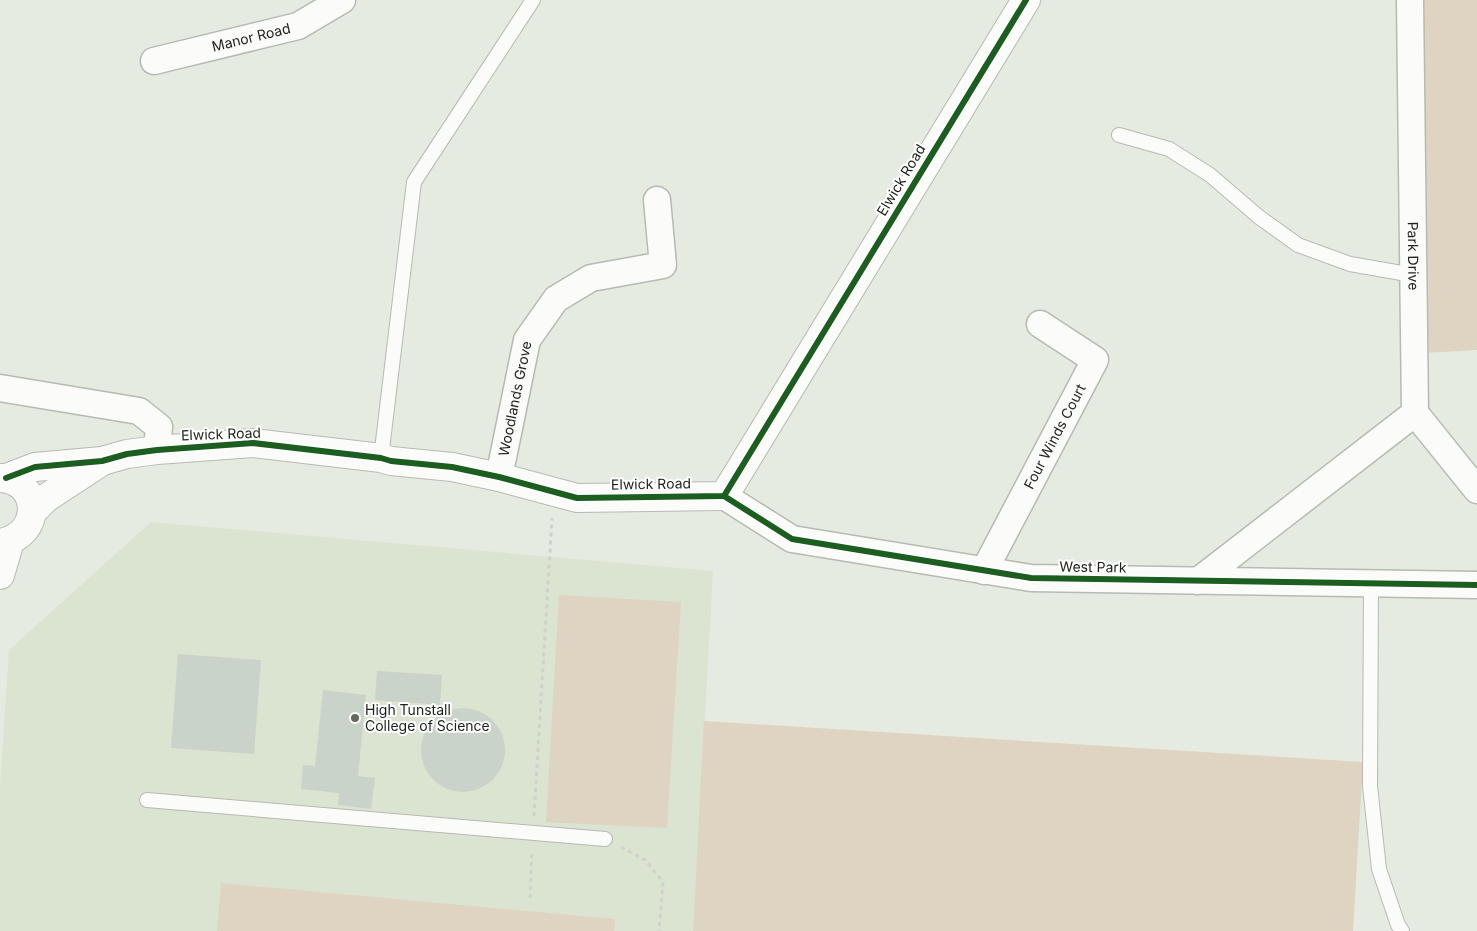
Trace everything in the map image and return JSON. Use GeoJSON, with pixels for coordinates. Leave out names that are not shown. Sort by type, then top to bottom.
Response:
{"type":"FeatureCollection","features":[{"type":"Feature","properties":{"kind":"street","name":"Manor Road"},"geometry":{"type":"LineString","coordinates":[[154,61],[298,26],[342,0]]}},
{"type":"Feature","properties":{"kind":"street","name":"Elwick Road"},"geometry":{"type":"LineString","coordinates":[[3,478],[35,467],[102,461],[127,454],[253,443],[452,467],[499,477],[577,498],[724,496],[1026,0]]}},
{"type":"Feature","properties":{"kind":"street","name":"Park Drive"},"geometry":{"type":"LineString","coordinates":[[1410,0],[1415,413]]}},
{"type":"Feature","properties":{"kind":"street","name":"Woodlands Grove"},"geometry":{"type":"LineString","coordinates":[[499,477],[527,340],[556,299],[591,278],[663,266],[657,200]]}},
{"type":"Feature","properties":{"kind":"street","name":"Four Winds Court"},"geometry":{"type":"LineString","coordinates":[[984,571],[1095,360],[1040,324]]}},
{"type":"Feature","properties":{"kind":"street"},"geometry":{"type":"LineString","coordinates":[[0,388],[139,411],[159,427],[157,450]]}},
{"type":"Feature","properties":{"kind":"street"},"geometry":{"type":"LineString","coordinates":[[1198,581],[1415,413],[1477,490]]}},
{"type":"Feature","properties":{"kind":"street","name":"Elwick Road"},"geometry":{"type":"LineString","coordinates":[[32,512],[46,498],[102,461]]}},
{"type":"Feature","properties":{"kind":"street","name":"Elwick Road"},"geometry":{"type":"LineString","coordinates":[[0,575],[5,542],[19,536],[26,530],[32,512],[28,494],[22,487],[3,478]]}},
{"type":"Feature","properties":{"kind":"street","name":"West Park"},"geometry":{"type":"LineString","coordinates":[[724,496],[792,539],[1031,578],[1477,585]]}},
{"type":"Feature","properties":{"kind":"lane"},"geometry":{"type":"LineString","coordinates":[[381,458],[414,182],[533,0]]}},
{"type":"Feature","properties":{"kind":"lane"},"geometry":{"type":"LineString","coordinates":[[1119,135],[1168,150],[1210,176],[1259,217],[1298,245],[1350,264],[1413,275]]}},
{"type":"Feature","properties":{"kind":"lane"},"geometry":{"type":"LineString","coordinates":[[1371,584],[1370,786],[1379,869],[1398,926],[1402,931]]}},
{"type":"Feature","properties":{"kind":"lane"},"geometry":{"type":"LineString","coordinates":[[147,800],[605,839]]}},
{"type":"Feature","properties":{"kind":"path"},"geometry":{"type":"LineString","coordinates":[[530,898],[553,512]]}},
{"type":"Feature","properties":{"kind":"path"},"geometry":{"type":"LineString","coordinates":[[605,839],[645,860],[663,882],[659,931]]}},
{"type":"Feature","properties":{"kind":"shaded area"},"geometry":{"type":"Polygon","coordinates":[[[1421,0],[1477,0],[1477,350],[1425,353],[1421,0]]]}},
{"type":"Feature","properties":{"kind":"shaded area","name":"High Tunstall College of Science"},"geometry":{"type":"Polygon","coordinates":[[[151,522],[713,571],[693,931],[0,931],[0,786],[9,650],[151,522]]]}},
{"type":"Feature","properties":{"kind":"shaded area"},"geometry":{"type":"Polygon","coordinates":[[[559,595],[681,602],[667,828],[546,822],[559,595]]]}},
{"type":"Feature","properties":{"kind":"shaded area"},"geometry":{"type":"Polygon","coordinates":[[[704,721],[1363,762],[1353,931],[693,931],[704,721]]]}},
{"type":"Feature","properties":{"kind":"shaded area"},"geometry":{"type":"Polygon","coordinates":[[[221,883],[615,919],[614,931],[217,931],[221,883]]]}},
{"type":"Feature","properties":{"kind":"building"},"geometry":{"type":"Polygon","coordinates":[[[178,654],[261,660],[254,754],[171,748],[178,654]]]}},
{"type":"Feature","properties":{"kind":"building"},"geometry":{"type":"Polygon","coordinates":[[[377,671],[442,675],[440,705],[375,700],[377,671]]]}},
{"type":"Feature","properties":{"kind":"building"},"geometry":{"type":"Polygon","coordinates":[[[323,690],[366,695],[358,776],[375,778],[371,809],[338,805],[339,793],[301,789],[303,765],[315,766],[323,690]]]}},
{"type":"Feature","properties":{"kind":"building"},"geometry":{"type":"Polygon","coordinates":[[[463,708],[479,711],[493,720],[502,734],[505,750],[502,766],[493,780],[479,789],[463,792],[447,789],[433,780],[424,766],[421,750],[424,734],[433,720],[447,711],[463,708]]]}},
{"type":"Feature","properties":{"kind":"cycle path"},"geometry":{"type":"LineString","coordinates":[[6,478],[35,467],[102,461],[127,454],[157,450],[253,443],[452,467],[499,477],[577,498],[724,496],[1026,0]]}},
{"type":"Feature","properties":{"kind":"cycle path"},"geometry":{"type":"LineString","coordinates":[[724,496],[792,539],[1031,578],[1477,585]]}},
{"type":"Feature","properties":{"kind":"place","name":"High Tunstall College of Science"},"geometry":{"type":"Point","coordinates":[355,718]}}]}
